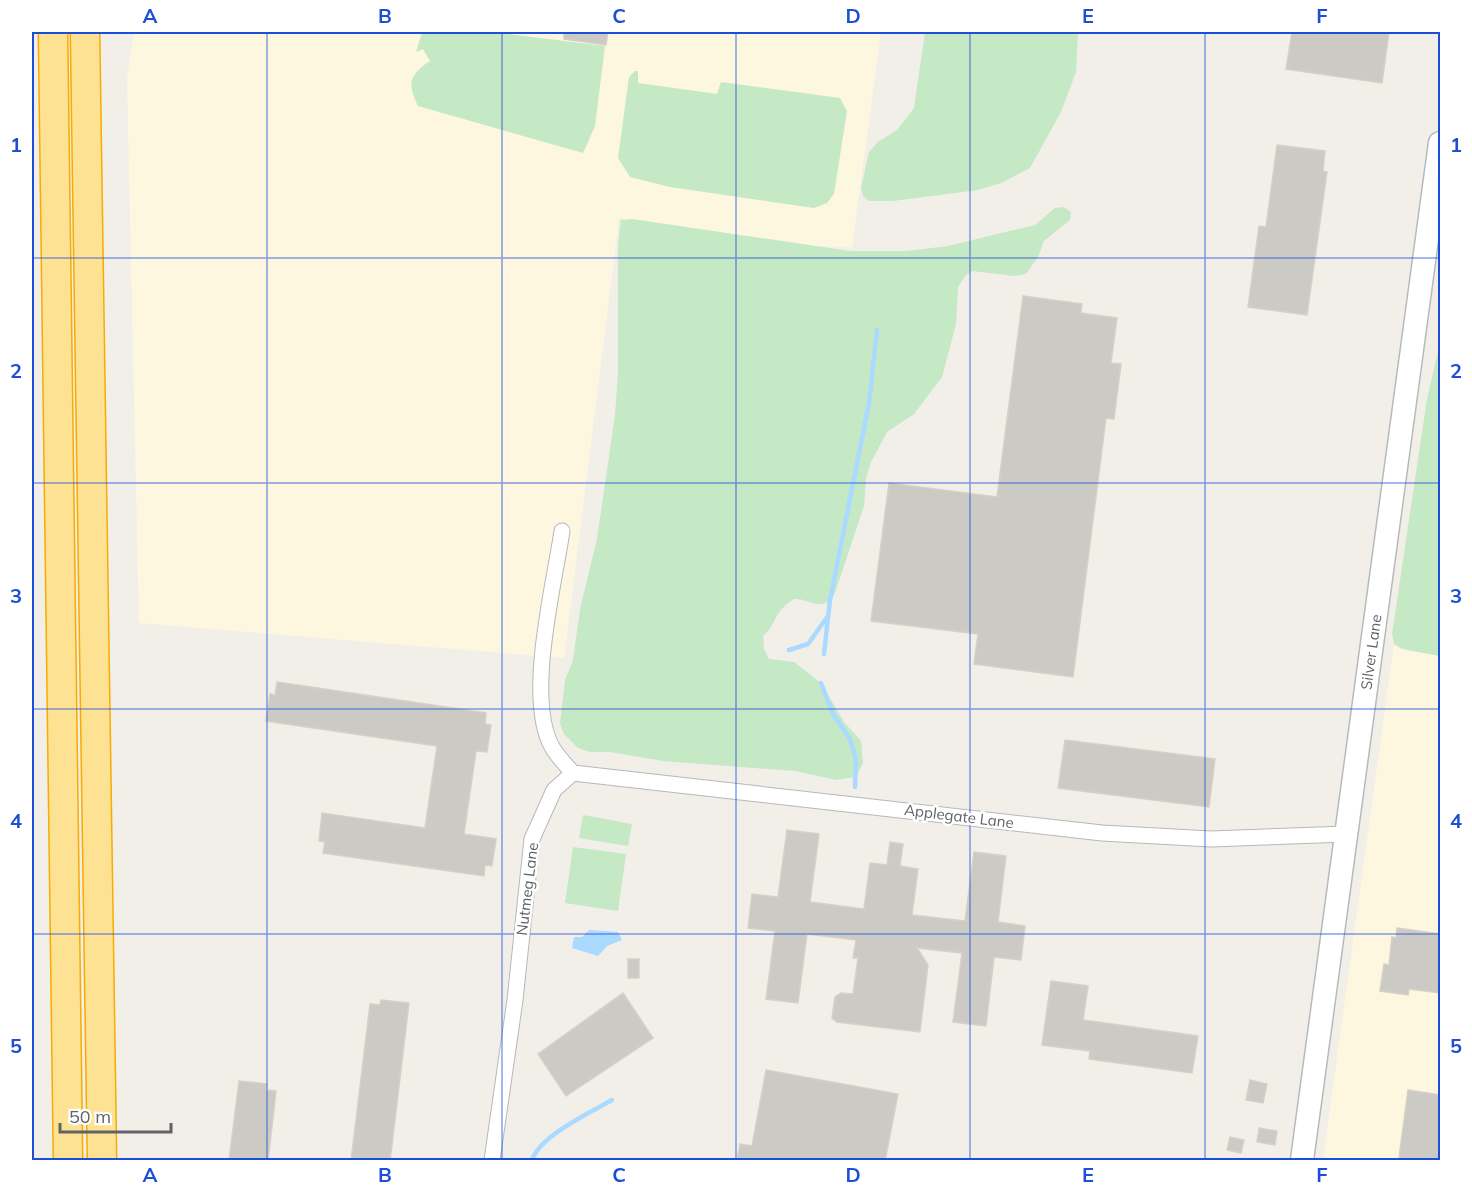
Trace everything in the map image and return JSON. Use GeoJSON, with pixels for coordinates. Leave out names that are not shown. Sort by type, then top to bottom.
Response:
{"type":"FeatureCollection","features":[{"type":"Feature","properties":{"kind":"highway"},"geometry":{"type":"LineString","coordinates":[[38,32],[52,1161]]}},
{"type":"Feature","properties":{"kind":"highway"},"geometry":{"type":"LineString","coordinates":[[53,32],[68,1161]]}},
{"type":"Feature","properties":{"kind":"highway"},"geometry":{"type":"LineString","coordinates":[[85,32],[102,1161]]}},
{"type":"Feature","properties":{"kind":"main road","name":"Silver Lane"},"geometry":{"type":"LineString","coordinates":[[1302,1161],[1440,143]]}},
{"type":"Feature","properties":{"kind":"street"},"geometry":{"type":"LineString","coordinates":[[562,531],[540,675],[542,716],[552,747],[573,772]]}},
{"type":"Feature","properties":{"kind":"street","name":"Applegate Lane"},"geometry":{"type":"LineString","coordinates":[[573,772],[1102,833],[1211,839],[1347,834]]}},
{"type":"Feature","properties":{"kind":"street","name":"Nutmeg Lane"},"geometry":{"type":"LineString","coordinates":[[492,1161],[515,1000],[531,839],[554,790],[573,772]]}},
{"type":"Feature","properties":{"kind":"shaded area"},"geometry":{"type":"Polygon","coordinates":[[[134,32],[881,32],[852,247],[777,246],[619,218],[564,658],[139,623],[127,78],[134,32]]]}},
{"type":"Feature","properties":{"kind":"shaded area"},"geometry":{"type":"Polygon","coordinates":[[[1394,644],[1402,649],[1440,656],[1440,1160],[1323,1160],[1394,644]]]}},
{"type":"Feature","properties":{"kind":"green space"},"geometry":{"type":"Polygon","coordinates":[[[422,32],[492,32],[605,46],[595,126],[583,153],[418,106],[412,91],[412,80],[414,75],[430,61],[423,49],[416,52],[422,32]]]}},
{"type":"Feature","properties":{"kind":"green space"},"geometry":{"type":"Polygon","coordinates":[[[925,32],[1078,32],[1076,72],[1061,112],[1030,168],[1001,183],[978,190],[893,201],[869,201],[863,196],[861,188],[869,152],[878,142],[897,130],[914,108],[925,32]]]}},
{"type":"Feature","properties":{"kind":"green space"},"geometry":{"type":"Polygon","coordinates":[[[638,71],[638,83],[717,94],[721,82],[840,98],[847,111],[834,194],[827,203],[814,208],[670,187],[630,177],[618,158],[629,77],[638,71]]]}},
{"type":"Feature","properties":{"kind":"green space"},"geometry":{"type":"Polygon","coordinates":[[[1064,207],[1071,212],[1070,220],[1044,241],[1038,257],[1026,274],[1014,276],[972,271],[965,276],[958,287],[956,324],[942,377],[914,414],[887,432],[871,462],[866,478],[864,506],[835,593],[830,600],[821,604],[794,599],[778,613],[763,636],[764,649],[769,659],[794,662],[821,683],[844,722],[861,741],[863,763],[856,777],[836,780],[795,771],[663,761],[610,752],[590,752],[578,748],[564,734],[560,723],[565,680],[573,660],[580,609],[597,539],[615,415],[618,373],[618,244],[621,220],[632,219],[850,251],[907,251],[948,246],[1035,225],[1055,208],[1064,207]]]}},
{"type":"Feature","properties":{"kind":"green space"},"geometry":{"type":"Polygon","coordinates":[[[1440,343],[1440,656],[1402,649],[1394,644],[1392,634],[1427,399],[1440,343]]]}},
{"type":"Feature","properties":{"kind":"green space"},"geometry":{"type":"Polygon","coordinates":[[[583,815],[632,824],[628,846],[579,838],[583,815]]]}},
{"type":"Feature","properties":{"kind":"green space"},"geometry":{"type":"Polygon","coordinates":[[[573,847],[626,854],[618,911],[565,903],[573,847]]]}},
{"type":"Feature","properties":{"kind":"water"},"geometry":{"type":"Polygon","coordinates":[[[589,930],[618,932],[622,940],[607,946],[598,956],[572,948],[574,937],[582,937],[589,930]]]}},
{"type":"Feature","properties":{"kind":"building"},"geometry":{"type":"Polygon","coordinates":[[[564,32],[608,32],[606,45],[564,39],[564,32]]]}},
{"type":"Feature","properties":{"kind":"building"},"geometry":{"type":"Polygon","coordinates":[[[1292,32],[1389,32],[1382,83],[1286,69],[1292,32]]]}},
{"type":"Feature","properties":{"kind":"building"},"geometry":{"type":"Polygon","coordinates":[[[1277,145],[1325,151],[1323,171],[1327,172],[1307,315],[1248,307],[1259,226],[1266,227],[1277,145]]]}},
{"type":"Feature","properties":{"kind":"building"},"geometry":{"type":"Polygon","coordinates":[[[1023,296],[1082,304],[1081,313],[1117,318],[1111,363],[1121,364],[1114,419],[1106,418],[1073,677],[974,664],[978,634],[871,621],[889,483],[997,497],[1023,296]]]}},
{"type":"Feature","properties":{"kind":"building"},"geometry":{"type":"Polygon","coordinates":[[[277,682],[486,713],[485,724],[491,725],[487,752],[476,751],[464,834],[496,839],[492,866],[485,865],[484,876],[323,853],[325,842],[319,841],[322,813],[425,828],[437,746],[266,721],[270,694],[275,695],[277,682]]]}},
{"type":"Feature","properties":{"kind":"building"},"geometry":{"type":"Polygon","coordinates":[[[1065,740],[1215,759],[1209,807],[1058,788],[1065,740]]]}},
{"type":"Feature","properties":{"kind":"building"},"geometry":{"type":"Polygon","coordinates":[[[787,830],[819,834],[810,902],[864,909],[870,863],[887,865],[890,842],[903,844],[900,866],[918,869],[912,915],[965,921],[974,852],[1006,856],[998,922],[1025,926],[1021,960],[994,957],[986,1026],[953,1022],[962,953],[917,948],[928,965],[920,1032],[837,1022],[832,1018],[835,997],[841,993],[853,994],[858,958],[853,958],[856,940],[807,934],[798,1003],[766,999],[775,931],[748,928],[752,894],[778,897],[787,830]]]}},
{"type":"Feature","properties":{"kind":"building"},"geometry":{"type":"Polygon","coordinates":[[[1397,928],[1440,934],[1440,993],[1409,989],[1408,995],[1380,991],[1384,964],[1389,965],[1392,937],[1396,938],[1397,928]]]}},
{"type":"Feature","properties":{"kind":"building"},"geometry":{"type":"Polygon","coordinates":[[[628,959],[639,959],[639,978],[628,978],[628,959]]]}},
{"type":"Feature","properties":{"kind":"building"},"geometry":{"type":"Polygon","coordinates":[[[1051,981],[1088,986],[1083,1020],[1198,1036],[1192,1073],[1089,1059],[1090,1051],[1042,1045],[1051,981]]]}},
{"type":"Feature","properties":{"kind":"building"},"geometry":{"type":"Polygon","coordinates":[[[623,993],[653,1038],[566,1096],[538,1054],[623,993]]]}},
{"type":"Feature","properties":{"kind":"building"},"geometry":{"type":"Polygon","coordinates":[[[381,1000],[409,1003],[390,1161],[351,1161],[370,1004],[380,1005],[381,1000]]]}},
{"type":"Feature","properties":{"kind":"building"},"geometry":{"type":"Polygon","coordinates":[[[766,1070],[898,1094],[885,1161],[737,1161],[740,1144],[752,1146],[766,1070]]]}},
{"type":"Feature","properties":{"kind":"building"},"geometry":{"type":"Polygon","coordinates":[[[1250,1080],[1267,1084],[1263,1103],[1246,1100],[1250,1080]]]}},
{"type":"Feature","properties":{"kind":"building"},"geometry":{"type":"Polygon","coordinates":[[[239,1081],[267,1084],[266,1090],[276,1091],[268,1161],[229,1161],[239,1081]]]}},
{"type":"Feature","properties":{"kind":"building"},"geometry":{"type":"Polygon","coordinates":[[[1408,1090],[1440,1095],[1440,1161],[1399,1158],[1408,1090]]]}},
{"type":"Feature","properties":{"kind":"building"},"geometry":{"type":"Polygon","coordinates":[[[1259,1128],[1277,1131],[1275,1145],[1257,1142],[1259,1128]]]}},
{"type":"Feature","properties":{"kind":"building"},"geometry":{"type":"Polygon","coordinates":[[[1230,1137],[1244,1140],[1241,1153],[1227,1150],[1230,1137]]]}},
{"type":"Feature","properties":{"kind":"waterway"},"geometry":{"type":"LineString","coordinates":[[824,654],[830,600],[869,403],[877,330]]}},
{"type":"Feature","properties":{"kind":"waterway"},"geometry":{"type":"LineString","coordinates":[[789,650],[808,644],[828,616]]}},
{"type":"Feature","properties":{"kind":"waterway"},"geometry":{"type":"LineString","coordinates":[[821,683],[833,714],[850,739],[856,760],[855,787]]}},
{"type":"Feature","properties":{"kind":"waterway"},"geometry":{"type":"LineString","coordinates":[[532,1160],[537,1151],[555,1134],[612,1100]]}}]}
